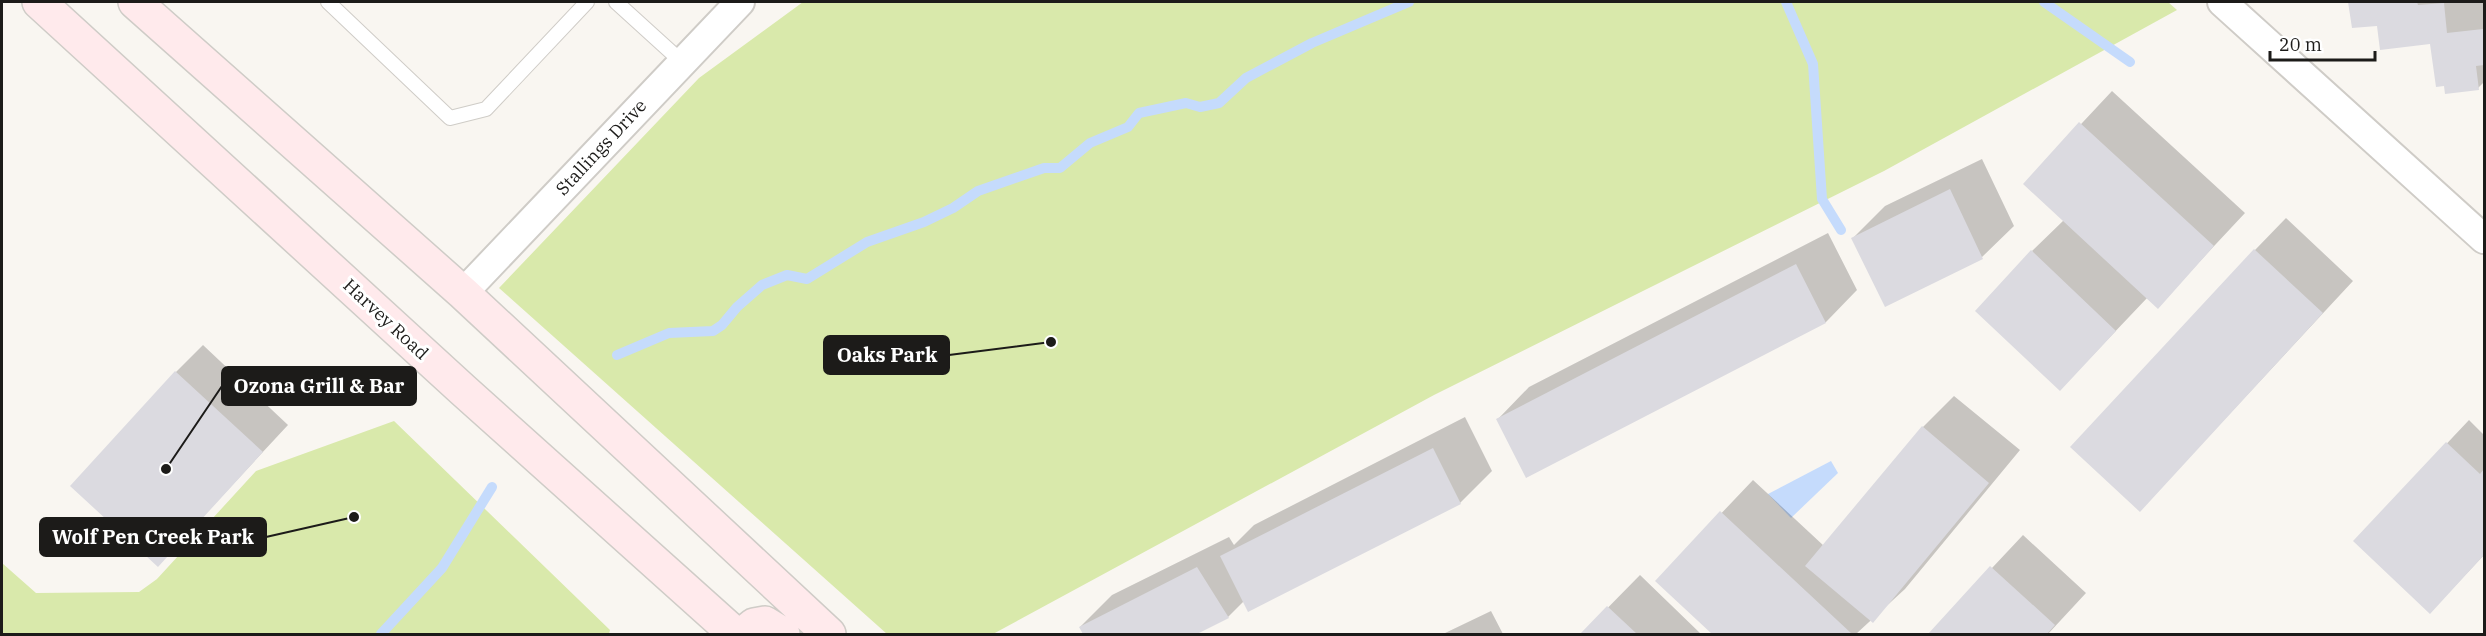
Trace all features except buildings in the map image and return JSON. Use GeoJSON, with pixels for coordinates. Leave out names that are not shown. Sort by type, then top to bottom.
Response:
{"type":"FeatureCollection","features":[{"type":"Feature","properties":{"kind":"main road","name":"Harvey Road"},"geometry":{"type":"LineString","coordinates":[[39,2],[471,398],[735,634]]}},
{"type":"Feature","properties":{"kind":"main road"},"geometry":{"type":"LineString","coordinates":[[149,10],[463,293],[829,634]]}},
{"type":"Feature","properties":{"kind":"main road"},"geometry":{"type":"LineString","coordinates":[[743,634],[754,625],[765,623],[783,634]]}},
{"type":"Feature","properties":{"kind":"street","name":"Stallings Drive"},"geometry":{"type":"LineString","coordinates":[[463,293],[740,2]]}},
{"type":"Feature","properties":{"kind":"street"},"geometry":{"type":"LineString","coordinates":[[2222,2],[2480,227]]}},
{"type":"Feature","properties":{"kind":"lane"},"geometry":{"type":"LineString","coordinates":[[328,2],[450,118],[486,109],[580,4]]}},
{"type":"Feature","properties":{"kind":"lane"},"geometry":{"type":"LineString","coordinates":[[616,2],[682,62]]}},
{"type":"Feature","properties":{"kind":"green space"},"geometry":{"type":"Polygon","coordinates":[[[803,2],[2168,2],[2177,10],[1884,171],[1434,395],[993,634],[887,634],[499,288],[699,78],[803,2]]]}},
{"type":"Feature","properties":{"kind":"green space"},"geometry":{"type":"Polygon","coordinates":[[[394,421],[610,630],[609,634],[2,634],[2,563],[36,593],[139,592],[157,579],[256,471],[394,421]]]}},
{"type":"Feature","properties":{"kind":"water"},"geometry":{"type":"Polygon","coordinates":[[[1831,461],[1838,473],[1791,518],[1768,494],[1831,461]]]}},
{"type":"Feature","properties":{"kind":"waterway"},"geometry":{"type":"LineString","coordinates":[[617,355],[669,333],[713,331],[762,285],[787,275],[807,279],[867,242],[924,222],[953,208],[978,191],[1044,168],[1060,168],[1090,143],[1128,127],[1139,113],[1186,103],[1200,107],[1219,103],[1246,78],[1312,43],[1409,2]]}},
{"type":"Feature","properties":{"kind":"waterway"},"geometry":{"type":"LineString","coordinates":[[1786,2],[1813,64],[1822,199],[1841,230]]}},
{"type":"Feature","properties":{"kind":"waterway"},"geometry":{"type":"LineString","coordinates":[[2044,2],[2130,62]]}},
{"type":"Feature","properties":{"kind":"waterway"},"geometry":{"type":"LineString","coordinates":[[381,634],[442,568],[492,487]]}},
{"type":"Feature","properties":{"kind":"place","name":"Oaks Park"},"geometry":{"type":"Point","coordinates":[1051,342]}},
{"type":"Feature","properties":{"kind":"place","name":"Ozona Grill & Bar"},"geometry":{"type":"Point","coordinates":[166,469]}},
{"type":"Feature","properties":{"kind":"place","name":"Wolf Pen Creek Park"},"geometry":{"type":"Point","coordinates":[354,517]}}]}
